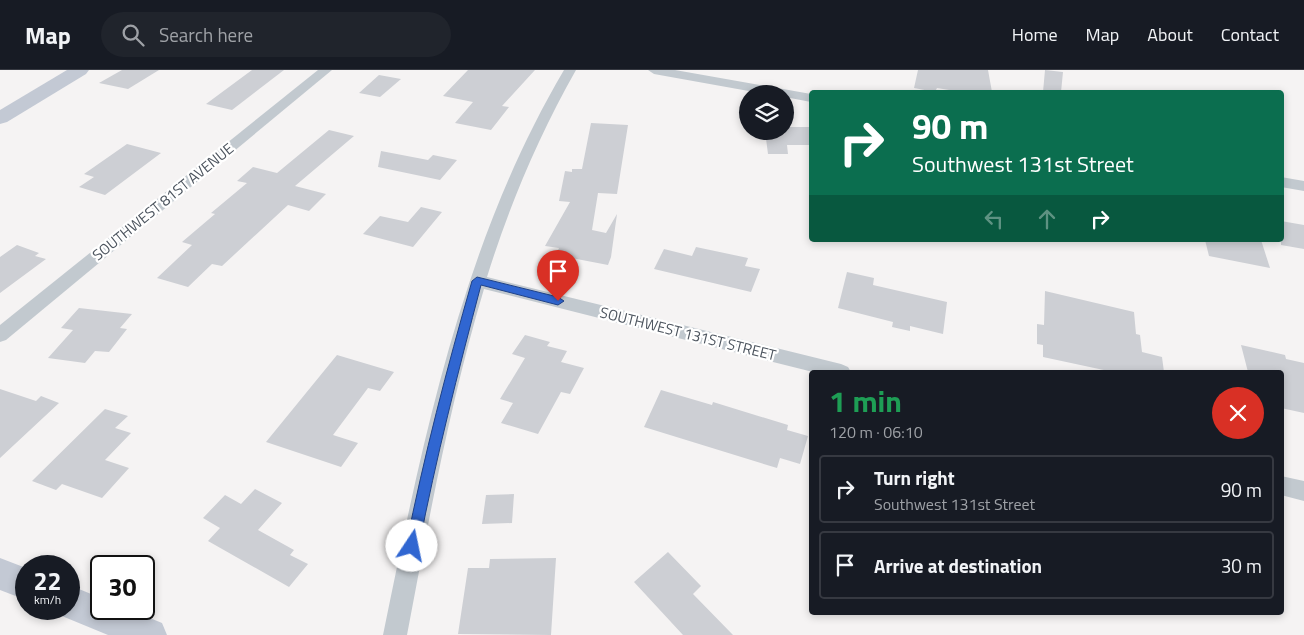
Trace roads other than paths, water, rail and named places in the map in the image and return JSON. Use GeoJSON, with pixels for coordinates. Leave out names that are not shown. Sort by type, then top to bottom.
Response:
{"type":"FeatureCollection","features":[{"type":"Feature","properties":{"kind":"street"},"geometry":{"type":"LineString","coordinates":[[0,118],[80,70]]}},
{"type":"Feature","properties":{"kind":"street","name":"SOUTHWEST 81ST AVENUE"},"geometry":{"type":"LineString","coordinates":[[0,335],[326,70]]}},
{"type":"Feature","properties":{"kind":"street"},"geometry":{"type":"LineString","coordinates":[[395,635],[423,492],[464,322],[495,229],[513,184],[570,70]]}},
{"type":"Feature","properties":{"kind":"street"},"geometry":{"type":"LineString","coordinates":[[654,70],[809,98]]}},
{"type":"Feature","properties":{"kind":"street"},"geometry":{"type":"LineString","coordinates":[[1284,183],[1304,186]]}},
{"type":"Feature","properties":{"kind":"street","name":"SOUTHWEST 131ST STREET"},"geometry":{"type":"LineString","coordinates":[[477,281],[833,370]]}},
{"type":"Feature","properties":{"kind":"street"},"geometry":{"type":"LineString","coordinates":[[1284,486],[1304,491]]}},
{"type":"Feature","properties":{"kind":"street"},"geometry":{"type":"LineString","coordinates":[[0,574],[15,580]]}},
{"type":"Feature","properties":{"kind":"street"},"geometry":{"type":"LineString","coordinates":[[80,606],[150,635]]}}]}
